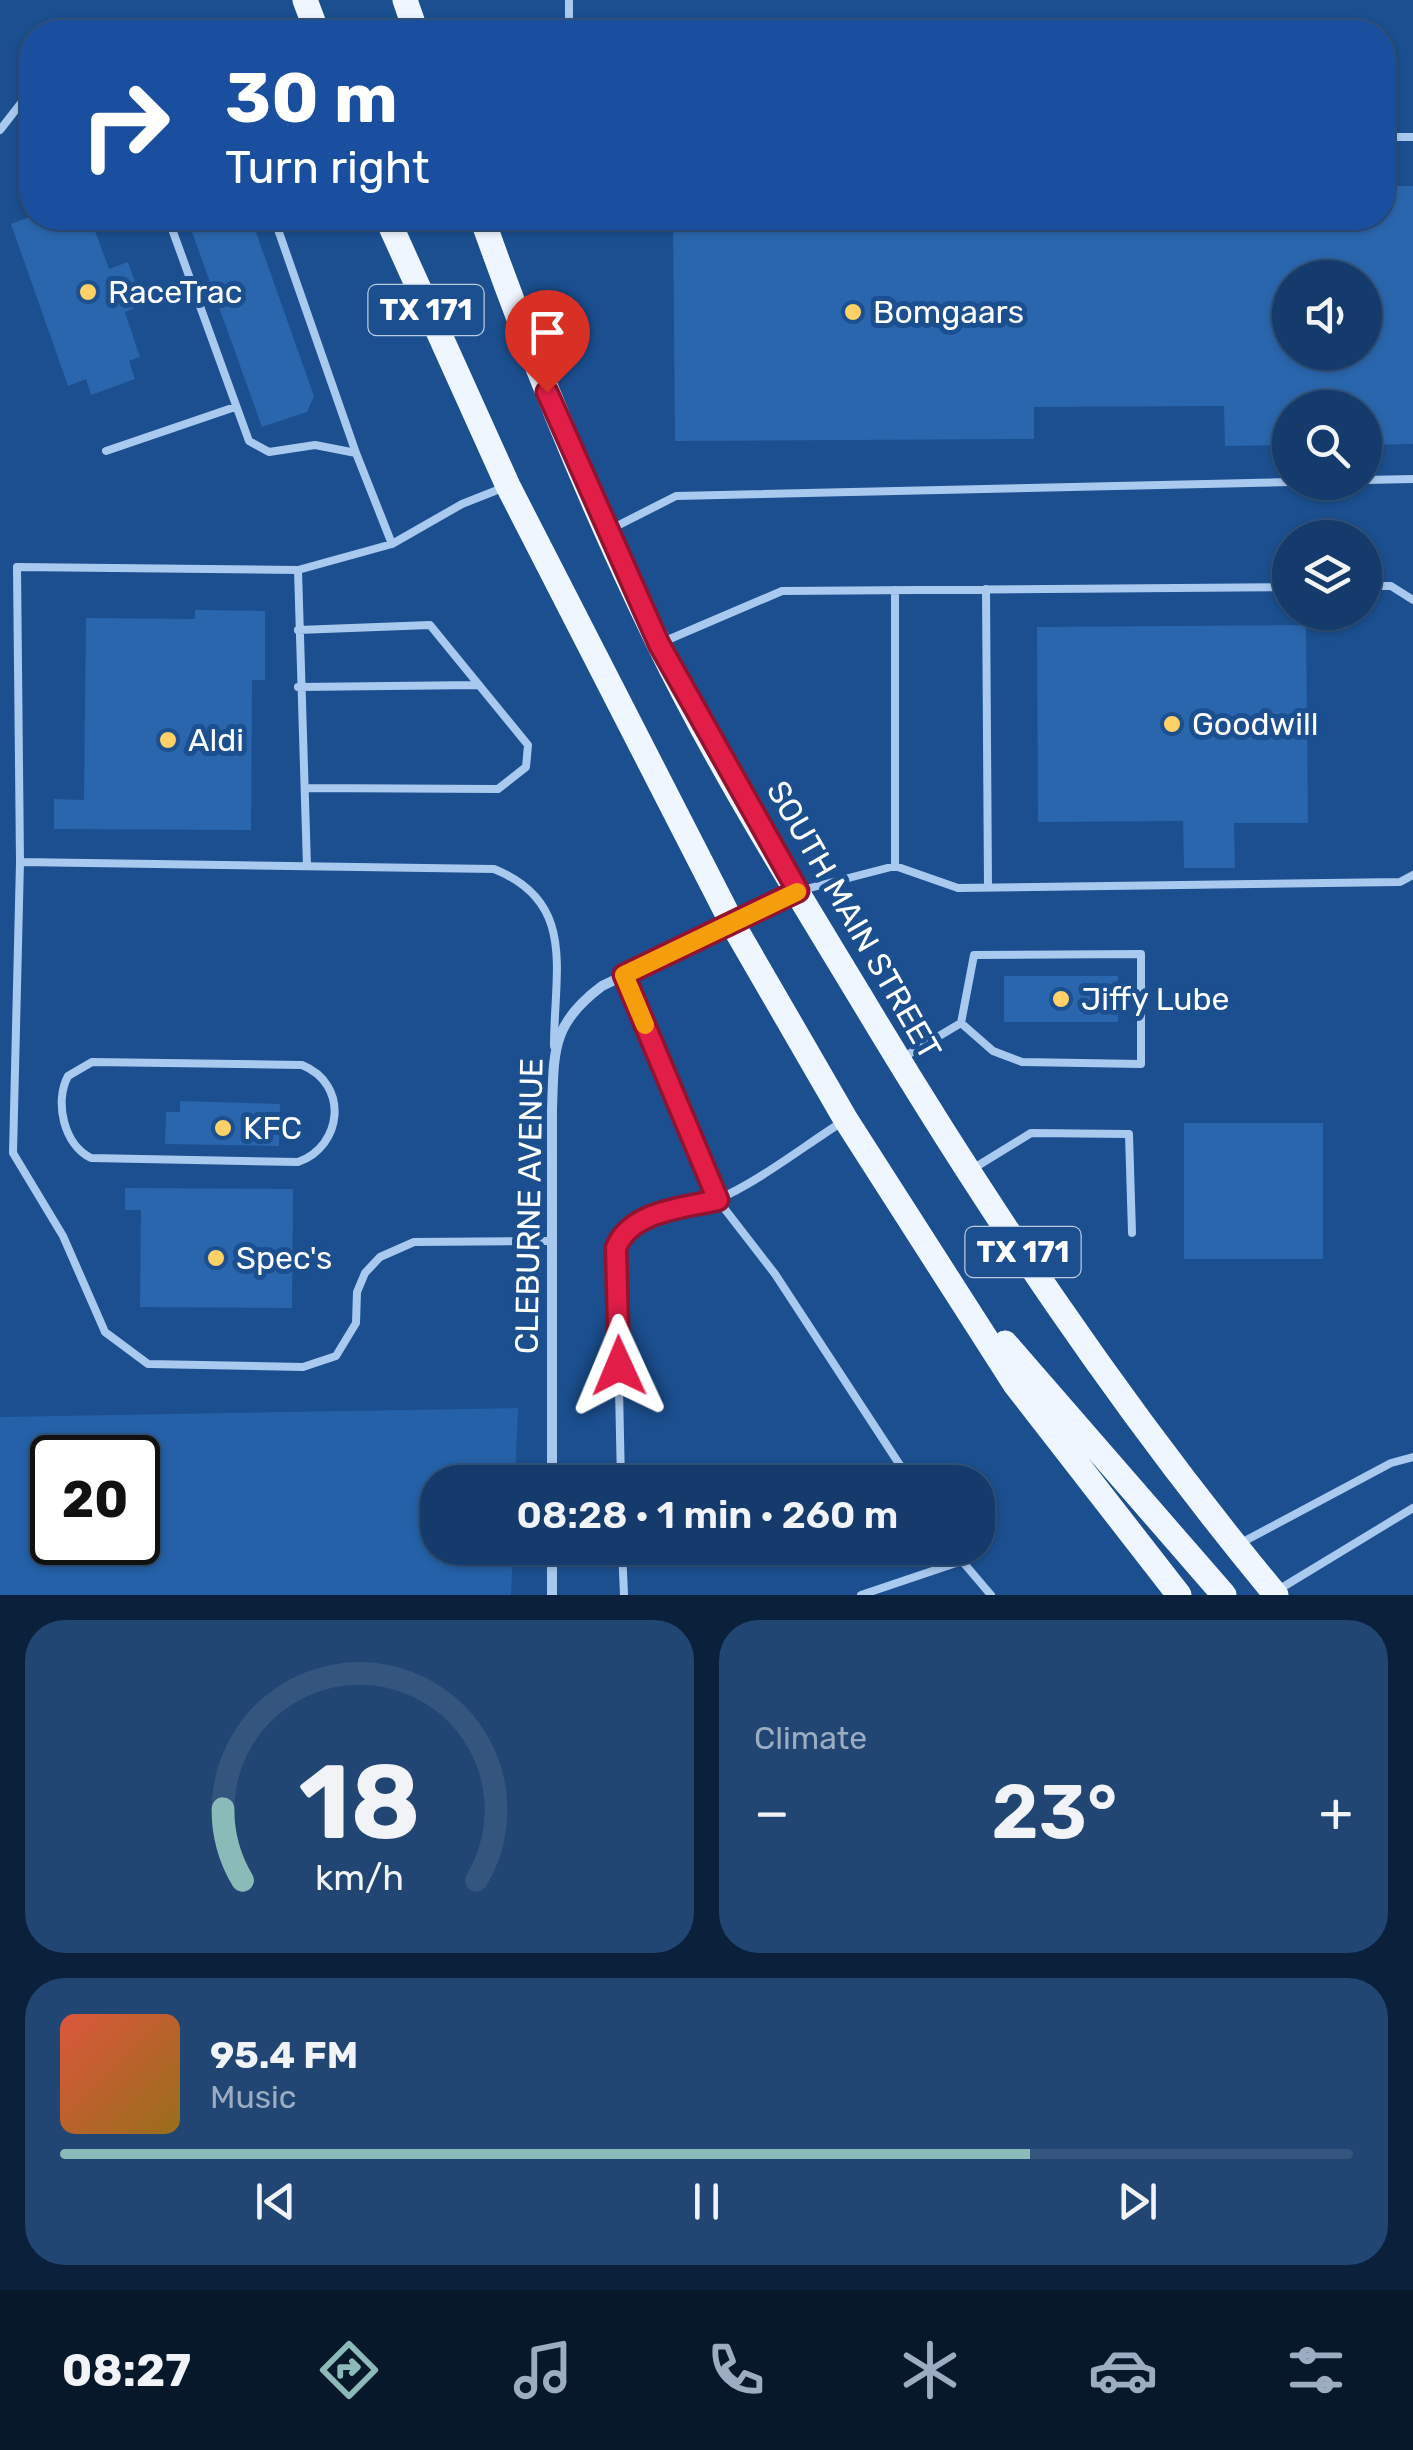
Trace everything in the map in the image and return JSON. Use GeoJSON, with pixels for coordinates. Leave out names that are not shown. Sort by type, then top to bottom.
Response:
{"type":"FeatureCollection","features":[{"type":"Feature","properties":{"kind":"main road","name":"TX 171"},"geometry":{"type":"LineString","coordinates":[[392,230],[508,486],[732,923],[846,1120],[1015,1384],[1179,1595]]}},
{"type":"Feature","properties":{"kind":"main road","name":"SOUTH MAIN STREET"},"geometry":{"type":"LineString","coordinates":[[486,230],[534,361],[659,644],[798,891],[966,1174],[1084,1346],[1272,1594]]}},
{"type":"Feature","properties":{"kind":"main road"},"geometry":{"type":"LineString","coordinates":[[946,1276],[1224,1595]]}},
{"type":"Feature","properties":{"kind":"street","name":"CLEBURNE AVENUE"},"geometry":{"type":"LineString","coordinates":[[552,1465],[554,1050],[561,1026],[581,1002],[624,975],[798,891]]}},
{"type":"Feature","properties":{"kind":"street"},"geometry":{"type":"LineString","coordinates":[[552,1565],[552,1595]]}},
{"type":"Feature","properties":{"kind":"lane"},"geometry":{"type":"LineString","coordinates":[[0,130],[20,104]]}},
{"type":"Feature","properties":{"kind":"lane"},"geometry":{"type":"LineString","coordinates":[[172,230],[249,441],[269,452],[315,445],[356,453]]}},
{"type":"Feature","properties":{"kind":"lane"},"geometry":{"type":"LineString","coordinates":[[278,230],[392,544]]}},
{"type":"Feature","properties":{"kind":"lane"},"geometry":{"type":"LineString","coordinates":[[106,450],[235,408]]}},
{"type":"Feature","properties":{"kind":"lane"},"geometry":{"type":"LineString","coordinates":[[1382,480],[1413,479]]}},
{"type":"Feature","properties":{"kind":"lane"},"geometry":{"type":"LineString","coordinates":[[607,532],[676,496],[1272,482]]}},
{"type":"Feature","properties":{"kind":"lane"},"geometry":{"type":"LineString","coordinates":[[508,486],[462,504],[392,544],[298,570],[17,567],[20,862],[13,1153],[63,1236],[105,1332],[148,1364],[303,1367],[336,1356],[356,1323],[357,1292],[366,1273],[396,1248],[414,1242],[552,1241]]}},
{"type":"Feature","properties":{"kind":"lane"},"geometry":{"type":"LineString","coordinates":[[298,570],[298,686],[307,866]]}},
{"type":"Feature","properties":{"kind":"lane"},"geometry":{"type":"LineString","coordinates":[[659,644],[782,591],[1272,586]]}},
{"type":"Feature","properties":{"kind":"lane"},"geometry":{"type":"LineString","coordinates":[[1382,586],[1391,586],[1413,600]]}},
{"type":"Feature","properties":{"kind":"lane"},"geometry":{"type":"LineString","coordinates":[[986,589],[988,888]]}},
{"type":"Feature","properties":{"kind":"lane"},"geometry":{"type":"LineString","coordinates":[[895,590],[895,866]]}},
{"type":"Feature","properties":{"kind":"lane"},"geometry":{"type":"LineString","coordinates":[[298,630],[430,625],[528,745],[526,767],[498,789],[306,788]]}},
{"type":"Feature","properties":{"kind":"lane"},"geometry":{"type":"LineString","coordinates":[[298,686],[479,686]]}},
{"type":"Feature","properties":{"kind":"lane"},"geometry":{"type":"LineString","coordinates":[[20,862],[494,869],[540,896],[554,933],[554,1050]]}},
{"type":"Feature","properties":{"kind":"lane"},"geometry":{"type":"LineString","coordinates":[[798,891],[895,866],[958,888],[1400,882],[1413,876]]}},
{"type":"Feature","properties":{"kind":"lane"},"geometry":{"type":"LineString","coordinates":[[898,1060],[961,1023],[974,955],[1141,954],[1141,1064],[1022,1062],[993,1051],[961,1023]]}},
{"type":"Feature","properties":{"kind":"lane"},"geometry":{"type":"LineString","coordinates":[[624,975],[718,1200],[775,1274],[900,1465]]}},
{"type":"Feature","properties":{"kind":"lane"},"geometry":{"type":"LineString","coordinates":[[92,1062],[302,1065],[322,1079],[337,1110],[325,1146],[298,1162],[91,1158],[70,1138],[61,1099],[68,1076],[92,1062]]}},
{"type":"Feature","properties":{"kind":"lane"},"geometry":{"type":"LineString","coordinates":[[621,1465],[616,1248],[621,1236],[646,1219],[718,1200],[846,1120]]}},
{"type":"Feature","properties":{"kind":"lane"},"geometry":{"type":"LineString","coordinates":[[966,1174],[1031,1132],[1129,1134],[1132,1233]]}},
{"type":"Feature","properties":{"kind":"lane"},"geometry":{"type":"LineString","coordinates":[[1237,1545],[1391,1463],[1413,1457]]}},
{"type":"Feature","properties":{"kind":"lane"},"geometry":{"type":"LineString","coordinates":[[1272,1594],[1413,1508]]}},
{"type":"Feature","properties":{"kind":"lane"},"geometry":{"type":"LineString","coordinates":[[623,1565],[624,1595]]}},
{"type":"Feature","properties":{"kind":"lane"},"geometry":{"type":"LineString","coordinates":[[862,1595],[950,1565]]}},
{"type":"Feature","properties":{"kind":"lane"},"geometry":{"type":"LineString","coordinates":[[965,1565],[991,1595]]}},
{"type":"Feature","properties":{"kind":"shaded area"},"geometry":{"type":"Polygon","coordinates":[[[518,1408],[516,1465],[420,1465],[420,1565],[512,1565],[511,1595],[0,1595],[0,1417],[518,1408]]]}},
{"type":"Feature","properties":{"kind":"building"},"geometry":{"type":"Polygon","coordinates":[[[1395,186],[1413,186],[1413,444],[1382,445],[1382,390],[1272,390],[1272,445],[1225,446],[1224,406],[1034,407],[1034,439],[675,441],[673,230],[1395,230],[1395,186]]]}},
{"type":"Feature","properties":{"kind":"building"},"geometry":{"type":"Polygon","coordinates":[[[20,221],[20,230],[95,230],[109,269],[128,262],[143,305],[125,312],[140,357],[129,361],[135,379],[91,395],[86,379],[68,386],[11,224],[20,221]]]}},
{"type":"Feature","properties":{"kind":"building"},"geometry":{"type":"Polygon","coordinates":[[[191,230],[255,230],[314,396],[307,412],[262,427],[191,230]]]}},
{"type":"Feature","properties":{"kind":"building","name":"Aldi"},"geometry":{"type":"Polygon","coordinates":[[[195,610],[265,611],[265,680],[252,680],[251,830],[54,829],[54,799],[84,800],[86,618],[195,619],[195,610]]]}},
{"type":"Feature","properties":{"kind":"building","name":"Goodwill"},"geometry":{"type":"Polygon","coordinates":[[[1272,625],[1272,630],[1306,630],[1308,823],[1234,823],[1235,868],[1184,868],[1183,821],[1038,822],[1037,627],[1272,625]]]}},
{"type":"Feature","properties":{"kind":"building","name":"Jiffy Lube"},"geometry":{"type":"Polygon","coordinates":[[[1004,976],[1118,976],[1118,1022],[1004,1022],[1004,976]]]}},
{"type":"Feature","properties":{"kind":"building","name":"KFC"},"geometry":{"type":"Polygon","coordinates":[[[180,1101],[280,1104],[279,1146],[165,1144],[166,1112],[180,1112],[180,1101]]]}},
{"type":"Feature","properties":{"kind":"building"},"geometry":{"type":"Polygon","coordinates":[[[1184,1123],[1323,1123],[1323,1259],[1184,1259],[1184,1123]]]}},
{"type":"Feature","properties":{"kind":"building","name":"Spec's"},"geometry":{"type":"Polygon","coordinates":[[[125,1188],[293,1189],[292,1308],[140,1307],[141,1210],[125,1210],[125,1188]]]}},
{"type":"Feature","properties":{"kind":"slow traffic"},"geometry":{"type":"LineString","coordinates":[[645,1025],[624,975],[797,892]]}},
{"type":"Feature","properties":{"kind":"place","name":"RaceTrac"},"geometry":{"type":"Point","coordinates":[88,292]}},
{"type":"Feature","properties":{"kind":"place","name":"Bomgaars"},"geometry":{"type":"Point","coordinates":[853,312]}},
{"type":"Feature","properties":{"kind":"place","name":"Goodwill"},"geometry":{"type":"Point","coordinates":[1172,724]}},
{"type":"Feature","properties":{"kind":"place","name":"Aldi"},"geometry":{"type":"Point","coordinates":[168,740]}},
{"type":"Feature","properties":{"kind":"place","name":"Jiffy Lube"},"geometry":{"type":"Point","coordinates":[1061,999]}},
{"type":"Feature","properties":{"kind":"place","name":"KFC"},"geometry":{"type":"Point","coordinates":[223,1128]}},
{"type":"Feature","properties":{"kind":"place","name":"Spec's"},"geometry":{"type":"Point","coordinates":[216,1258]}},
{"type":"Feature","properties":{"kind":"route"},"geometry":{"type":"LineString","coordinates":[[547,392],[585,485],[659,644],[798,891],[624,975],[718,1200],[659,1214],[621,1236],[616,1248],[619,1366]]}}]}
